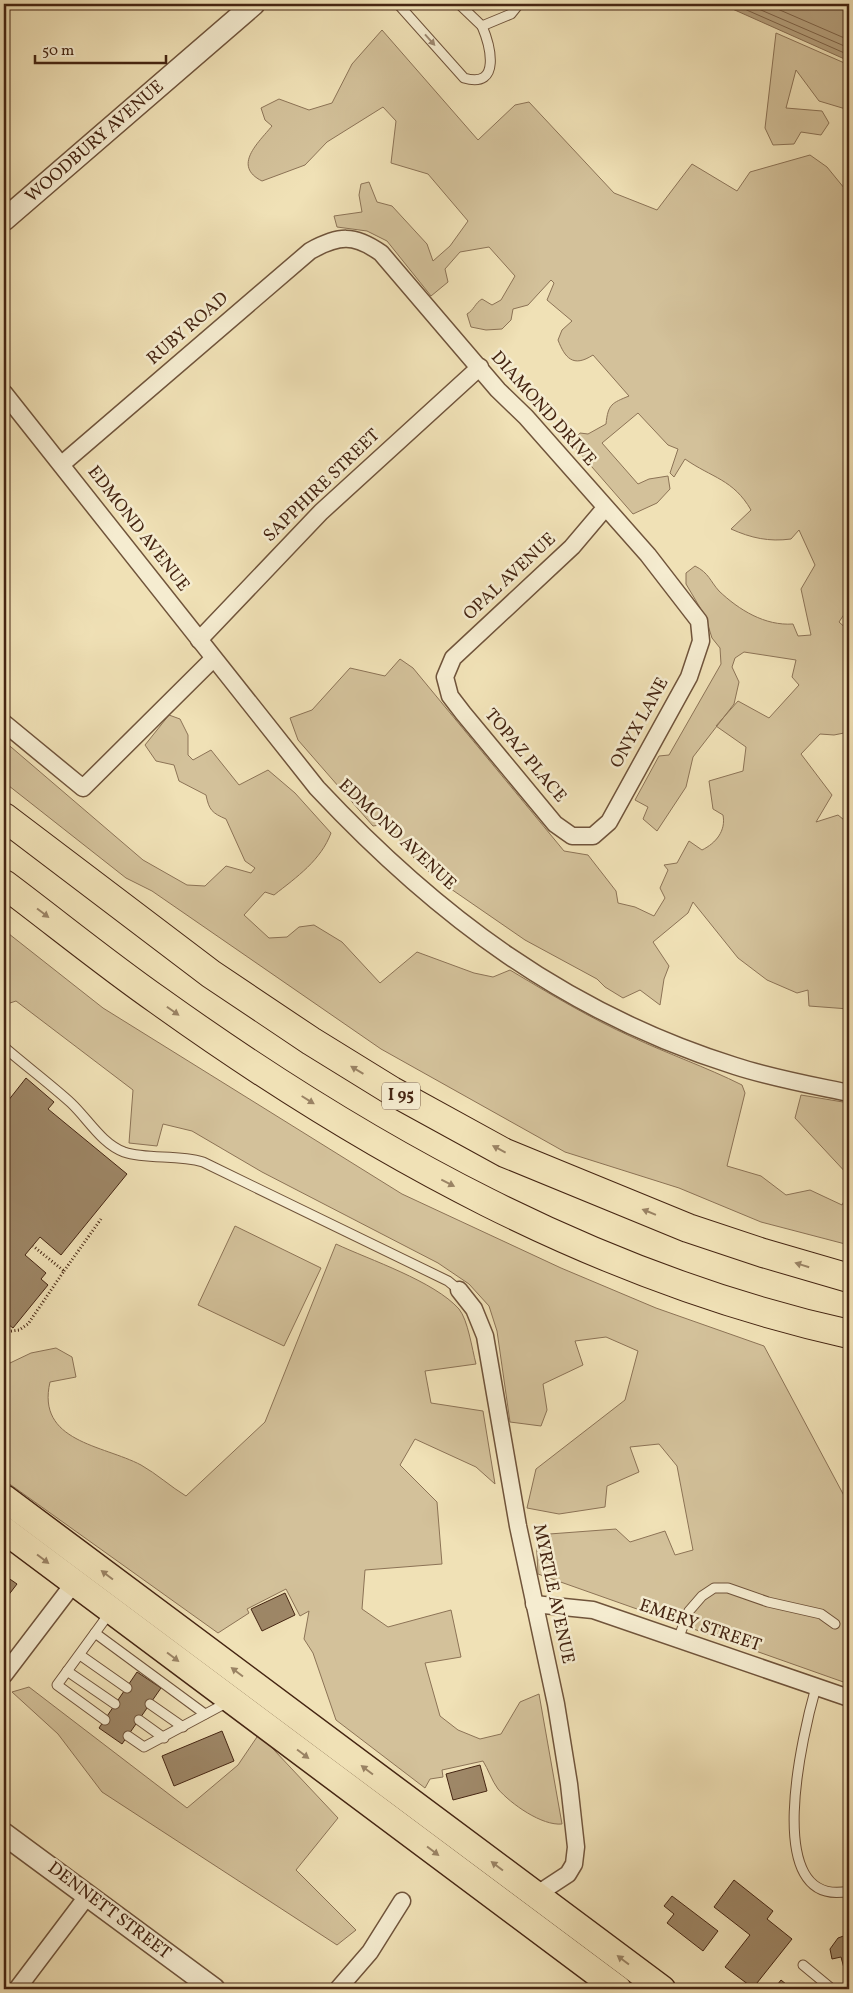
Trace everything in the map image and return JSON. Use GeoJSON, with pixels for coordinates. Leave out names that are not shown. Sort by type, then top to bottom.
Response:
{"type":"FeatureCollection","features":[{"type":"Feature","properties":{"kind":"highway","name":"I 95"},"geometry":{"type":"LineString","coordinates":[[4,817],[211,974],[311,1042],[392,1092],[505,1153],[669,1220],[763,1253],[849,1278]]}},
{"type":"Feature","properties":{"kind":"highway"},"geometry":{"type":"LineString","coordinates":[[4,884],[157,1000],[244,1060],[427,1172],[522,1220],[633,1267],[754,1309],[849,1334]]}},
{"type":"Feature","properties":{"kind":"main road"},"geometry":{"type":"LineString","coordinates":[[4,1498],[662,1989]]}},
{"type":"Feature","properties":{"kind":"main road"},"geometry":{"type":"LineString","coordinates":[[4,1530],[618,1989]]}},
{"type":"Feature","properties":{"kind":"street","name":"WOODBURY AVENUE"},"geometry":{"type":"LineString","coordinates":[[4,220],[254,4]]}},
{"type":"Feature","properties":{"kind":"street","name":"DIAMOND DRIVE"},"geometry":{"type":"LineString","coordinates":[[347,238],[365,242],[381,253],[648,555],[699,621]]}},
{"type":"Feature","properties":{"kind":"street","name":"RUBY ROAD"},"geometry":{"type":"LineString","coordinates":[[62,464],[310,251],[327,241],[347,238]]}},
{"type":"Feature","properties":{"kind":"street","name":"SAPPHIRE STREET"},"geometry":{"type":"LineString","coordinates":[[199,640],[321,512],[480,367]]}},
{"type":"Feature","properties":{"kind":"street","name":"EDMOND AVENUE"},"geometry":{"type":"LineString","coordinates":[[4,393],[317,788],[360,833],[405,875],[489,944],[569,993],[649,1034],[735,1066],[849,1093]]}},
{"type":"Feature","properties":{"kind":"street","name":"OPAL AVENUE"},"geometry":{"type":"LineString","coordinates":[[445,677],[453,658],[572,547],[605,508]]}},
{"type":"Feature","properties":{"kind":"street","name":"ONYX LANE"},"geometry":{"type":"LineString","coordinates":[[593,836],[609,822],[689,677],[701,640],[699,621]]}},
{"type":"Feature","properties":{"kind":"street"},"geometry":{"type":"LineString","coordinates":[[4,723],[83,788],[213,659]]}},
{"type":"Feature","properties":{"kind":"street","name":"TOPAZ PLACE"},"geometry":{"type":"LineString","coordinates":[[445,677],[450,696],[463,714],[555,824],[572,836],[593,836]]}},
{"type":"Feature","properties":{"kind":"street","name":"MYRTLE AVENUE"},"geometry":{"type":"LineString","coordinates":[[459,1290],[474,1309],[485,1336],[534,1604],[556,1704],[569,1784],[576,1847],[574,1864],[568,1874],[536,1896]]}},
{"type":"Feature","properties":{"kind":"street"},"geometry":{"type":"LineString","coordinates":[[4,1675],[74,1583]]}},
{"type":"Feature","properties":{"kind":"street","name":"EMERY STREET"},"geometry":{"type":"LineString","coordinates":[[534,1604],[593,1610],[849,1698]]}},
{"type":"Feature","properties":{"kind":"street","name":"DENNETT STREET"},"geometry":{"type":"LineString","coordinates":[[4,1834],[214,1989]]}},
{"type":"Feature","properties":{"kind":"street"},"geometry":{"type":"LineString","coordinates":[[17,1989],[88,1895]]}},
{"type":"Feature","properties":{"kind":"street"},"geometry":{"type":"LineString","coordinates":[[338,1989],[370,1952],[402,1901]]}},
{"type":"Feature","properties":{"kind":"lane"},"geometry":{"type":"LineString","coordinates":[[398,4],[464,78],[472,80],[484,76],[489,69],[491,58],[489,42],[482,26],[459,4]]}},
{"type":"Feature","properties":{"kind":"lane"},"geometry":{"type":"LineString","coordinates":[[482,26],[511,14],[519,4]]}},
{"type":"Feature","properties":{"kind":"lane"},"geometry":{"type":"LineString","coordinates":[[4,1047],[72,1104],[110,1145],[122,1152],[133,1155],[176,1156],[203,1162],[448,1282],[459,1290]]}},
{"type":"Feature","properties":{"kind":"lane"},"geometry":{"type":"LineString","coordinates":[[678,1640],[689,1611],[702,1596],[714,1588],[728,1588],[768,1602],[821,1614],[835,1624]]}},
{"type":"Feature","properties":{"kind":"lane"},"geometry":{"type":"LineString","coordinates":[[105,1720],[57,1685],[111,1611]]}},
{"type":"Feature","properties":{"kind":"lane"},"geometry":{"type":"LineString","coordinates":[[95,1633],[205,1714]]}},
{"type":"Feature","properties":{"kind":"lane"},"geometry":{"type":"LineString","coordinates":[[80,1655],[126,1688]]}},
{"type":"Feature","properties":{"kind":"lane"},"geometry":{"type":"LineString","coordinates":[[67,1671],[115,1704]]}},
{"type":"Feature","properties":{"kind":"lane"},"geometry":{"type":"LineString","coordinates":[[816,1687],[806,1720],[792,1817],[795,1848],[808,1879],[820,1890],[840,1893],[849,1891]]}},
{"type":"Feature","properties":{"kind":"lane"},"geometry":{"type":"LineString","coordinates":[[128,1736],[144,1747],[164,1738],[231,1700]]}},
{"type":"Feature","properties":{"kind":"lane"},"geometry":{"type":"LineString","coordinates":[[150,1704],[183,1727]]}},
{"type":"Feature","properties":{"kind":"lane"},"geometry":{"type":"LineString","coordinates":[[139,1720],[164,1738]]}},
{"type":"Feature","properties":{"kind":"lane"},"geometry":{"type":"LineString","coordinates":[[803,1965],[832,1989]]}},
{"type":"Feature","properties":{"kind":"path"},"geometry":{"type":"LineString","coordinates":[[4,1332],[19,1330],[28,1324],[101,1219]]}},
{"type":"Feature","properties":{"kind":"path"},"geometry":{"type":"LineString","coordinates":[[33,1246],[64,1272]]}},
{"type":"Feature","properties":{"kind":"shaded area"},"geometry":{"type":"Polygon","coordinates":[[[382,30],[478,140],[515,105],[529,102],[614,193],[657,210],[692,164],[737,191],[750,172],[810,155],[827,167],[849,194],[849,607],[839,622],[849,631],[849,732],[834,735],[820,734],[801,754],[832,795],[816,822],[838,815],[849,824],[849,1009],[809,1006],[808,990],[797,993],[767,980],[738,958],[693,902],[688,913],[653,942],[669,966],[664,979],[660,1005],[640,990],[623,998],[605,987],[597,979],[525,940],[451,889],[418,863],[387,824],[373,826],[298,740],[290,718],[312,710],[350,668],[385,676],[400,659],[413,668],[564,851],[588,855],[616,891],[618,903],[635,907],[654,916],[665,898],[660,888],[668,870],[664,865],[677,863],[689,841],[702,850],[712,844],[719,836],[724,821],[723,815],[713,809],[709,781],[743,771],[746,747],[717,726],[693,757],[686,787],[657,831],[643,819],[648,807],[635,800],[659,756],[669,755],[721,664],[720,648],[712,638],[705,616],[686,584],[686,573],[695,566],[706,574],[719,591],[744,610],[772,622],[793,624],[798,636],[811,635],[801,589],[815,565],[799,530],[791,539],[768,540],[731,529],[751,510],[744,500],[729,485],[685,459],[674,477],[670,473],[678,449],[668,445],[638,413],[602,443],[638,484],[649,479],[668,476],[670,489],[657,503],[633,514],[571,443],[580,433],[588,434],[606,424],[608,412],[612,405],[629,396],[593,355],[580,361],[575,361],[564,352],[558,340],[562,330],[572,321],[547,300],[554,283],[551,280],[528,305],[513,309],[511,320],[502,329],[486,330],[471,327],[467,314],[482,299],[492,305],[501,300],[515,276],[489,247],[460,252],[445,269],[448,282],[431,296],[387,241],[367,231],[337,227],[334,216],[362,212],[359,195],[361,184],[369,182],[377,202],[392,206],[427,244],[433,261],[450,246],[468,221],[428,174],[391,163],[396,121],[383,107],[327,142],[305,165],[262,181],[253,175],[248,161],[250,154],[272,126],[265,120],[261,108],[279,99],[309,110],[332,103],[352,64],[382,30]],[[744,652],[735,658],[732,667],[739,682],[734,704],[724,717],[738,701],[769,718],[799,685],[792,677],[796,660],[744,652]]]}},
{"type":"Feature","properties":{"kind":"shaded area"},"geometry":{"type":"Polygon","coordinates":[[[776,33],[849,65],[849,110],[819,101],[796,70],[786,108],[822,111],[829,123],[821,135],[801,132],[794,144],[773,145],[765,128],[776,33]]]}},
{"type":"Feature","properties":{"kind":"shaded area"},"geometry":{"type":"Polygon","coordinates":[[[169,715],[180,719],[188,735],[188,755],[193,760],[211,750],[239,785],[268,770],[295,793],[331,833],[327,843],[315,860],[274,895],[265,892],[244,915],[269,938],[287,937],[299,927],[314,925],[342,942],[380,983],[417,952],[474,973],[493,977],[510,970],[616,1030],[742,1085],[745,1093],[727,1166],[761,1176],[786,1195],[810,1190],[842,1205],[849,1192],[849,1245],[761,1222],[679,1188],[565,1152],[381,1049],[152,891],[126,878],[4,782],[4,741],[143,860],[187,885],[205,886],[226,866],[251,873],[255,868],[245,861],[226,819],[217,815],[212,810],[206,795],[179,781],[174,765],[156,761],[145,745],[169,715]]]}},
{"type":"Feature","properties":{"kind":"shaded area"},"geometry":{"type":"Polygon","coordinates":[[[4,930],[103,1008],[402,1194],[561,1268],[656,1308],[764,1346],[849,1505],[849,1684],[538,1574],[536,1535],[616,1529],[630,1542],[665,1531],[675,1555],[693,1550],[677,1466],[659,1444],[630,1447],[639,1472],[607,1486],[605,1507],[559,1514],[527,1508],[536,1469],[625,1400],[638,1351],[606,1337],[575,1341],[583,1365],[543,1384],[547,1410],[541,1426],[510,1422],[497,1331],[489,1306],[469,1284],[438,1263],[262,1172],[192,1131],[163,1124],[157,1146],[129,1143],[133,1090],[16,1001],[4,1005],[4,930]]]}},
{"type":"Feature","properties":{"kind":"shaded area"},"geometry":{"type":"Polygon","coordinates":[[[801,1095],[849,1103],[849,1176],[795,1118],[801,1095]]]}},
{"type":"Feature","properties":{"kind":"shaded area"},"geometry":{"type":"Polygon","coordinates":[[[235,1226],[321,1268],[284,1346],[198,1305],[235,1226]]]}},
{"type":"Feature","properties":{"kind":"shaded area"},"geometry":{"type":"Polygon","coordinates":[[[336,1244],[418,1280],[434,1289],[459,1309],[467,1327],[476,1364],[425,1371],[431,1403],[483,1411],[495,1484],[476,1467],[415,1439],[400,1465],[437,1502],[442,1564],[365,1570],[362,1609],[388,1627],[451,1610],[461,1657],[425,1663],[440,1716],[458,1730],[480,1739],[501,1734],[520,1702],[539,1694],[562,1824],[554,1824],[536,1818],[511,1801],[498,1789],[483,1761],[442,1770],[443,1777],[430,1779],[425,1788],[336,1720],[313,1653],[304,1639],[309,1611],[300,1616],[286,1589],[247,1609],[249,1613],[218,1633],[4,1480],[4,1359],[10,1363],[31,1353],[56,1348],[72,1357],[76,1377],[50,1382],[48,1402],[53,1417],[63,1429],[92,1446],[141,1465],[186,1496],[265,1422],[336,1244]]]}},
{"type":"Feature","properties":{"kind":"shaded area"},"geometry":{"type":"Polygon","coordinates":[[[29,1687],[187,1808],[238,1765],[259,1734],[338,1818],[296,1870],[356,1930],[337,1945],[102,1792],[58,1734],[12,1692],[29,1687]]]}},
{"type":"Feature","properties":{"kind":"water"},"geometry":{"type":"Polygon","coordinates":[[[728,4],[849,4],[849,61],[728,7],[728,4]]]}},
{"type":"Feature","properties":{"kind":"building"},"geometry":{"type":"Polygon","coordinates":[[[26,1078],[54,1102],[48,1109],[127,1174],[61,1255],[40,1237],[25,1255],[46,1273],[41,1279],[48,1285],[13,1328],[5,1322],[4,1324],[4,1106],[26,1078]]]}},
{"type":"Feature","properties":{"kind":"building"},"geometry":{"type":"Polygon","coordinates":[[[4,1575],[17,1584],[4,1601],[4,1575]]]}},
{"type":"Feature","properties":{"kind":"building"},"geometry":{"type":"Polygon","coordinates":[[[285,1593],[295,1615],[262,1631],[251,1609],[285,1593]]]}},
{"type":"Feature","properties":{"kind":"building"},"geometry":{"type":"Polygon","coordinates":[[[137,1672],[161,1688],[122,1744],[99,1728],[137,1672]]]}},
{"type":"Feature","properties":{"kind":"building"},"geometry":{"type":"Polygon","coordinates":[[[222,1731],[234,1761],[174,1786],[162,1756],[222,1731]]]}},
{"type":"Feature","properties":{"kind":"building"},"geometry":{"type":"Polygon","coordinates":[[[480,1765],[487,1791],[453,1800],[446,1774],[480,1765]]]}},
{"type":"Feature","properties":{"kind":"building"},"geometry":{"type":"Polygon","coordinates":[[[734,1880],[773,1911],[767,1919],[792,1939],[753,1988],[725,1967],[750,1935],[714,1907],[734,1880]]]}},
{"type":"Feature","properties":{"kind":"building"},"geometry":{"type":"Polygon","coordinates":[[[672,1896],[718,1931],[703,1951],[667,1923],[674,1914],[664,1906],[672,1896]]]}},
{"type":"Feature","properties":{"kind":"building"},"geometry":{"type":"Polygon","coordinates":[[[849,1934],[849,1976],[845,1972],[841,1957],[832,1959],[830,1949],[838,1938],[849,1934]]]}},
{"type":"Feature","properties":{"kind":"building"},"geometry":{"type":"Polygon","coordinates":[[[781,1980],[792,1989],[774,1989],[781,1980]]]}}]}
